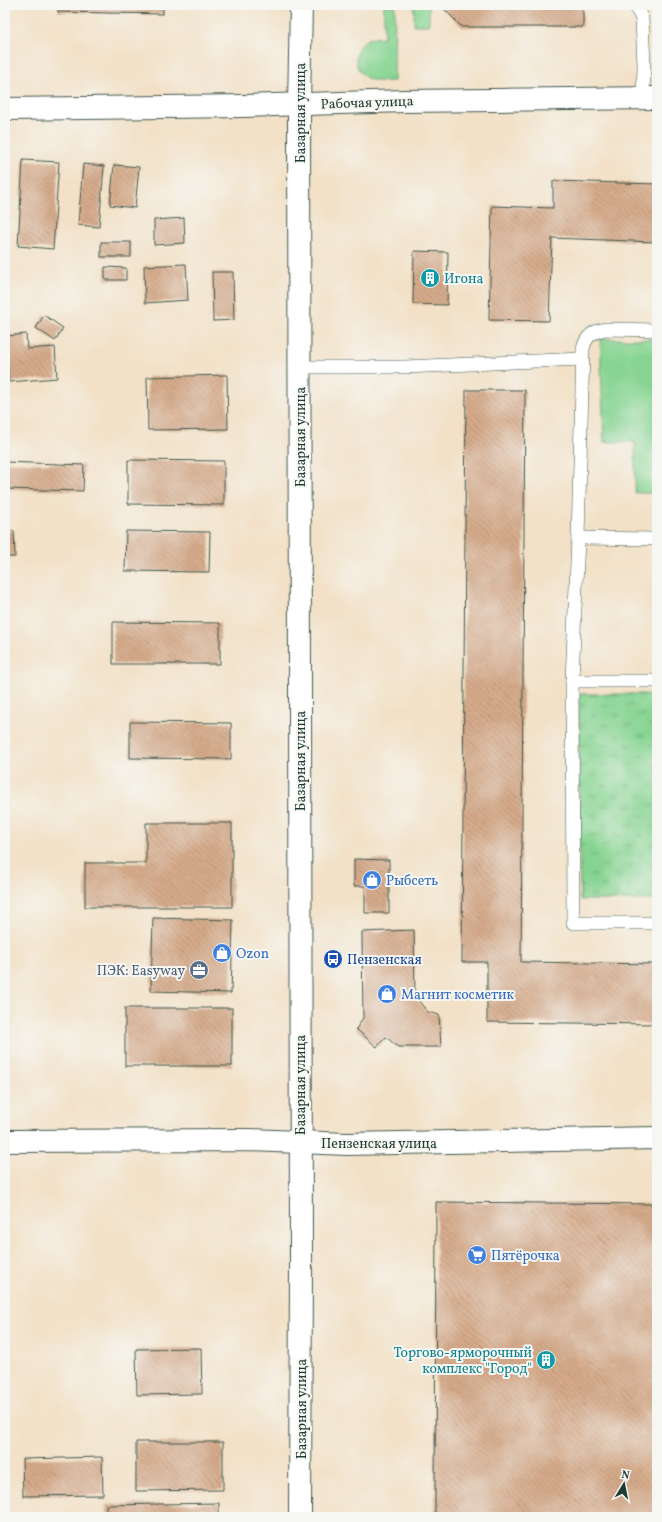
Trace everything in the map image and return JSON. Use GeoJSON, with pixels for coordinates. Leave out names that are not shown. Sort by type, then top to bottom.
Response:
{"type":"FeatureCollection","features":[{"type":"Feature","properties":{"kind":"main road","name":"Базарная улица"},"geometry":{"type":"LineString","coordinates":[[300,1517],[302,1265],[300,1142],[301,5]]}},
{"type":"Feature","properties":{"kind":"main road","name":"Рабочая улица"},"geometry":{"type":"LineString","coordinates":[[5,108],[244,106],[405,101],[650,98]]}},
{"type":"Feature","properties":{"kind":"main road","name":"Пензенская улица"},"geometry":{"type":"LineString","coordinates":[[5,1141],[251,1140],[347,1144],[657,1138]]}},
{"type":"Feature","properties":{"kind":"lane"},"geometry":{"type":"LineString","coordinates":[[636,5],[642,19],[644,66],[650,98]]}},
{"type":"Feature","properties":{"kind":"lane"},"geometry":{"type":"LineString","coordinates":[[657,330],[598,330],[590,334],[585,341],[583,349],[578,538],[572,681],[573,923],[657,923]]}},
{"type":"Feature","properties":{"kind":"lane"},"geometry":{"type":"LineString","coordinates":[[300,367],[405,367],[582,359]]}},
{"type":"Feature","properties":{"kind":"lane"},"geometry":{"type":"LineString","coordinates":[[578,538],[657,539]]}},
{"type":"Feature","properties":{"kind":"lane"},"geometry":{"type":"LineString","coordinates":[[572,681],[657,681]]}},
{"type":"Feature","properties":{"kind":"green space"},"geometry":{"type":"Polygon","coordinates":[[[384,5],[395,5],[394,81],[375,81],[366,77],[361,73],[356,61],[358,48],[362,43],[370,38],[384,37],[384,5]]]}},
{"type":"Feature","properties":{"kind":"green space"},"geometry":{"type":"Polygon","coordinates":[[[414,5],[429,5],[429,25],[414,25],[414,5]]]}},
{"type":"Feature","properties":{"kind":"green space"},"geometry":{"type":"Polygon","coordinates":[[[600,339],[657,339],[657,493],[635,493],[635,442],[604,442],[600,339]]]}},
{"type":"Feature","properties":{"kind":"green space"},"geometry":{"type":"Polygon","coordinates":[[[579,694],[657,694],[657,900],[580,900],[579,694]]]}},
{"type":"Feature","properties":{"kind":"building"},"geometry":{"type":"Polygon","coordinates":[[[58,5],[163,5],[163,14],[58,12],[58,5]]]}},
{"type":"Feature","properties":{"kind":"building"},"geometry":{"type":"Polygon","coordinates":[[[442,5],[583,5],[583,27],[462,27],[442,7],[442,5]]]}},
{"type":"Feature","properties":{"kind":"building"},"geometry":{"type":"Polygon","coordinates":[[[23,160],[59,162],[53,249],[18,246],[23,160]]]}},
{"type":"Feature","properties":{"kind":"building"},"geometry":{"type":"Polygon","coordinates":[[[83,164],[104,166],[99,227],[78,225],[83,164]]]}},
{"type":"Feature","properties":{"kind":"building"},"geometry":{"type":"Polygon","coordinates":[[[114,165],[139,167],[135,208],[110,205],[114,165]]]}},
{"type":"Feature","properties":{"kind":"building"},"geometry":{"type":"Polygon","coordinates":[[[553,181],[657,184],[657,242],[552,238],[549,321],[489,320],[492,206],[553,208],[553,181]]]}},
{"type":"Feature","properties":{"kind":"building"},"geometry":{"type":"Polygon","coordinates":[[[184,218],[185,243],[154,245],[154,220],[184,218]]]}},
{"type":"Feature","properties":{"kind":"building"},"geometry":{"type":"Polygon","coordinates":[[[101,242],[131,242],[131,257],[101,257],[101,242]]]}},
{"type":"Feature","properties":{"kind":"building","name":"Игона"},"geometry":{"type":"Polygon","coordinates":[[[414,251],[448,252],[447,305],[413,304],[414,251]]]}},
{"type":"Feature","properties":{"kind":"building"},"geometry":{"type":"Polygon","coordinates":[[[186,264],[188,300],[145,303],[144,266],[186,264]]]}},
{"type":"Feature","properties":{"kind":"building"},"geometry":{"type":"Polygon","coordinates":[[[105,267],[126,268],[126,280],[105,280],[105,267]]]}},
{"type":"Feature","properties":{"kind":"building"},"geometry":{"type":"Polygon","coordinates":[[[212,272],[233,272],[234,320],[213,321],[212,272]]]}},
{"type":"Feature","properties":{"kind":"building"},"geometry":{"type":"Polygon","coordinates":[[[44,315],[63,328],[55,341],[36,328],[44,315]]]}},
{"type":"Feature","properties":{"kind":"building"},"geometry":{"type":"Polygon","coordinates":[[[26,334],[27,349],[55,347],[57,378],[9,382],[5,336],[26,334]]]}},
{"type":"Feature","properties":{"kind":"building"},"geometry":{"type":"Polygon","coordinates":[[[227,375],[228,429],[148,430],[147,377],[227,375]]]}},
{"type":"Feature","properties":{"kind":"building"},"geometry":{"type":"Polygon","coordinates":[[[466,390],[525,390],[521,962],[657,964],[657,1024],[487,1022],[487,962],[462,962],[466,390]]]}},
{"type":"Feature","properties":{"kind":"building"},"geometry":{"type":"Polygon","coordinates":[[[128,460],[224,461],[224,505],[128,504],[128,460]]]}},
{"type":"Feature","properties":{"kind":"building"},"geometry":{"type":"Polygon","coordinates":[[[5,462],[84,465],[83,491],[5,489],[5,462]]]}},
{"type":"Feature","properties":{"kind":"building"},"geometry":{"type":"Polygon","coordinates":[[[5,531],[14,531],[15,557],[5,557],[5,531]]]}},
{"type":"Feature","properties":{"kind":"building"},"geometry":{"type":"Polygon","coordinates":[[[126,531],[210,532],[209,572],[125,571],[126,531]]]}},
{"type":"Feature","properties":{"kind":"building"},"geometry":{"type":"Polygon","coordinates":[[[113,622],[220,623],[220,664],[113,664],[113,622]]]}},
{"type":"Feature","properties":{"kind":"building"},"geometry":{"type":"Polygon","coordinates":[[[130,722],[231,723],[231,759],[130,758],[130,722]]]}},
{"type":"Feature","properties":{"kind":"building"},"geometry":{"type":"Polygon","coordinates":[[[146,823],[232,823],[232,907],[85,907],[85,863],[146,863],[146,823]]]}},
{"type":"Feature","properties":{"kind":"building"},"geometry":{"type":"Polygon","coordinates":[[[354,859],[389,860],[389,913],[365,913],[365,886],[354,886],[354,859]]]}},
{"type":"Feature","properties":{"kind":"building"},"geometry":{"type":"Polygon","coordinates":[[[153,918],[233,920],[231,993],[151,991],[153,918]]]}},
{"type":"Feature","properties":{"kind":"building"},"geometry":{"type":"Polygon","coordinates":[[[414,930],[415,997],[428,1012],[439,1015],[441,1047],[398,1047],[386,1037],[377,1047],[356,1029],[363,1018],[362,932],[414,930]]]}},
{"type":"Feature","properties":{"kind":"building"},"geometry":{"type":"Polygon","coordinates":[[[125,1008],[232,1008],[232,1066],[125,1066],[125,1008]]]}},
{"type":"Feature","properties":{"kind":"building","name":"Торгово-ярморочный комплекс \"Город\""},"geometry":{"type":"Polygon","coordinates":[[[436,1202],[657,1204],[657,1517],[435,1517],[436,1202]]]}},
{"type":"Feature","properties":{"kind":"building"},"geometry":{"type":"Polygon","coordinates":[[[201,1348],[202,1394],[137,1395],[136,1349],[201,1348]]]}},
{"type":"Feature","properties":{"kind":"building"},"geometry":{"type":"Polygon","coordinates":[[[136,1442],[223,1442],[223,1490],[136,1491],[136,1442]]]}},
{"type":"Feature","properties":{"kind":"building"},"geometry":{"type":"Polygon","coordinates":[[[102,1457],[103,1495],[23,1496],[22,1459],[102,1457]]]}},
{"type":"Feature","properties":{"kind":"building"},"geometry":{"type":"Polygon","coordinates":[[[219,1503],[219,1517],[106,1517],[106,1505],[219,1503]]]}},
{"type":"Feature","properties":{"kind":"place","name":"Игона"},"geometry":{"type":"Point","coordinates":[430,278]}},
{"type":"Feature","properties":{"kind":"place","name":"Рыбсеть"},"geometry":{"type":"Point","coordinates":[372,880]}},
{"type":"Feature","properties":{"kind":"place","name":"Ozon"},"geometry":{"type":"Point","coordinates":[222,953]}},
{"type":"Feature","properties":{"kind":"place","name":"Пензенская"},"geometry":{"type":"Point","coordinates":[333,959]}},
{"type":"Feature","properties":{"kind":"place","name":"ПЭК: Easyway"},"geometry":{"type":"Point","coordinates":[199,970]}},
{"type":"Feature","properties":{"kind":"place","name":"Магнит косметик"},"geometry":{"type":"Point","coordinates":[387,994]}},
{"type":"Feature","properties":{"kind":"place","name":"Пятёрочка"},"geometry":{"type":"Point","coordinates":[477,1255]}},
{"type":"Feature","properties":{"kind":"place","name":"Торгово-ярморочный комплекс \"Город\""},"geometry":{"type":"Point","coordinates":[546,1360]}}]}
